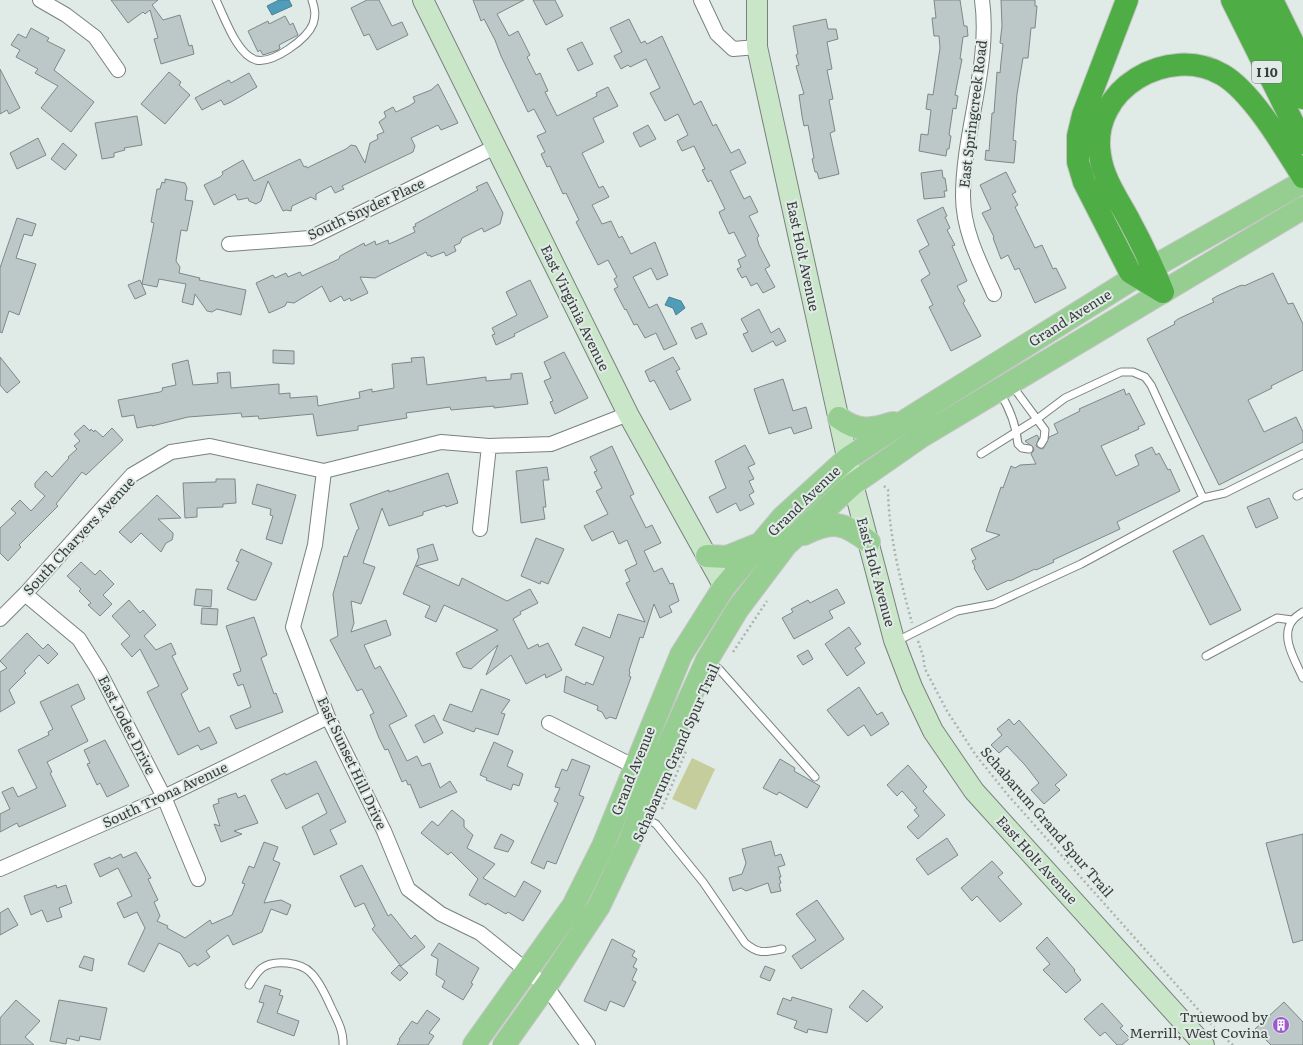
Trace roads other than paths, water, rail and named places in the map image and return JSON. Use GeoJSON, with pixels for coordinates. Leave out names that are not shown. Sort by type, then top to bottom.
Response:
{"type":"FeatureCollection","features":[{"type":"Feature","properties":{"kind":"highway"},"geometry":{"type":"LineString","coordinates":[[1127,0],[1083,115],[1078,136],[1078,162],[1084,182],[1130,272],[1145,272]]}},
{"type":"Feature","properties":{"kind":"highway","name":"I 10"},"geometry":{"type":"LineString","coordinates":[[1232,0],[1303,143]]}},
{"type":"Feature","properties":{"kind":"highway"},"geometry":{"type":"LineString","coordinates":[[1255,0],[1303,98]]}},
{"type":"Feature","properties":{"kind":"highway"},"geometry":{"type":"LineString","coordinates":[[1272,0],[1303,63]]}},
{"type":"Feature","properties":{"kind":"highway"},"geometry":{"type":"LineString","coordinates":[[1288,0],[1303,30]]}},
{"type":"Feature","properties":{"kind":"highway"},"geometry":{"type":"LineString","coordinates":[[1163,292],[1145,272],[1106,177],[1099,154],[1099,134],[1104,116],[1112,100],[1126,86],[1145,73],[1166,66],[1189,64],[1210,69],[1224,76],[1251,99],[1302,176]]}},
{"type":"Feature","properties":{"kind":"main road","name":"Grand Avenue"},"geometry":{"type":"LineString","coordinates":[[474,1045],[573,906],[603,846],[681,655],[724,587],[782,518],[848,458],[908,419],[1302,176]]}},
{"type":"Feature","properties":{"kind":"main road","name":"Grand Avenue"},"geometry":{"type":"LineString","coordinates":[[504,1045],[546,986],[599,906],[629,843],[648,820],[654,776],[714,665],[737,610],[790,541],[853,484],[922,436],[1303,208]]}},
{"type":"Feature","properties":{"kind":"main road"},"geometry":{"type":"LineString","coordinates":[[839,418],[859,429],[880,428],[908,419]]}},
{"type":"Feature","properties":{"kind":"main road"},"geometry":{"type":"LineString","coordinates":[[790,541],[820,526],[838,524],[856,531],[868,542]]}},
{"type":"Feature","properties":{"kind":"main road"},"geometry":{"type":"LineString","coordinates":[[707,556],[727,558],[760,544]]}},
{"type":"Feature","properties":{"kind":"street"},"geometry":{"type":"LineString","coordinates":[[40,0],[66,14],[95,37],[118,70]]}},
{"type":"Feature","properties":{"kind":"street","name":"East Virginia Avenue"},"geometry":{"type":"LineString","coordinates":[[423,0],[628,414],[737,610]]}},
{"type":"Feature","properties":{"kind":"street"},"geometry":{"type":"LineString","coordinates":[[701,0],[717,34],[733,49],[757,47]]}},
{"type":"Feature","properties":{"kind":"street","name":"East Holt Avenue"},"geometry":{"type":"LineString","coordinates":[[757,0],[757,47],[853,484],[895,643],[912,687],[933,731],[974,792],[1204,1045]]}},
{"type":"Feature","properties":{"kind":"street","name":"East Springcreek Road"},"geometry":{"type":"LineString","coordinates":[[982,0],[982,58],[966,160],[963,197],[972,244],[994,294]]}},
{"type":"Feature","properties":{"kind":"street","name":"South Snyder Place"},"geometry":{"type":"LineString","coordinates":[[229,244],[310,238],[495,147]]}},
{"type":"Feature","properties":{"kind":"street","name":"South Charvers Avenue"},"geometry":{"type":"LineString","coordinates":[[0,619],[25,594],[132,475],[171,452],[210,446],[324,471],[441,442],[489,446],[551,444],[628,414]]}},
{"type":"Feature","properties":{"kind":"street"},"geometry":{"type":"LineString","coordinates":[[480,529],[489,446]]}},
{"type":"Feature","properties":{"kind":"street","name":"East Sunset Hill Drive"},"geometry":{"type":"LineString","coordinates":[[324,471],[315,545],[293,627],[328,717],[384,831],[408,889],[441,914],[480,934],[546,986],[588,1045]]}},
{"type":"Feature","properties":{"kind":"street","name":"East Jodee Drive"},"geometry":{"type":"LineString","coordinates":[[25,594],[79,639],[99,671],[164,797],[198,879]]}},
{"type":"Feature","properties":{"kind":"street","name":"South Trona Avenue"},"geometry":{"type":"LineString","coordinates":[[0,869],[164,797],[328,717]]}},
{"type":"Feature","properties":{"kind":"street"},"geometry":{"type":"LineString","coordinates":[[549,723],[654,776]]}},
{"type":"Feature","properties":{"kind":"lane"},"geometry":{"type":"LineString","coordinates":[[216,0],[241,50],[256,60],[269,60],[304,38],[312,24],[316,10],[312,0]]}},
{"type":"Feature","properties":{"kind":"lane"},"geometry":{"type":"LineString","coordinates":[[981,454],[1037,419],[1066,398],[1121,372],[1133,372],[1145,377],[1151,385],[1203,498]]}},
{"type":"Feature","properties":{"kind":"lane"},"geometry":{"type":"LineString","coordinates":[[1005,387],[1037,419],[1045,430],[1044,439],[1041,444]]}},
{"type":"Feature","properties":{"kind":"lane"},"geometry":{"type":"LineString","coordinates":[[1005,387],[1017,431],[1018,444],[1022,448],[1029,449]]}},
{"type":"Feature","properties":{"kind":"lane"},"geometry":{"type":"LineString","coordinates":[[895,643],[957,611],[994,604],[1074,568],[1203,498],[1224,493],[1303,454]]}},
{"type":"Feature","properties":{"kind":"lane"},"geometry":{"type":"LineString","coordinates":[[1303,612],[1292,620],[1288,644],[1303,678]]}},
{"type":"Feature","properties":{"kind":"lane"},"geometry":{"type":"LineString","coordinates":[[1206,656],[1277,618],[1292,620]]}},
{"type":"Feature","properties":{"kind":"lane"},"geometry":{"type":"LineString","coordinates":[[714,665],[815,777]]}},
{"type":"Feature","properties":{"kind":"lane"},"geometry":{"type":"LineString","coordinates":[[648,820],[703,882],[745,943],[753,950],[763,953],[782,949]]}},
{"type":"Feature","properties":{"kind":"lane"},"geometry":{"type":"LineString","coordinates":[[249,985],[263,967],[280,963],[296,965],[311,972],[323,990],[340,1025],[343,1045]]}},
{"type":"Feature","properties":{"kind":"water"},"geometry":{"type":"Polygon","coordinates":[[[279,0],[289,0],[292,6],[272,15],[267,6],[279,0]]]}},
{"type":"Feature","properties":{"kind":"water"},"geometry":{"type":"Polygon","coordinates":[[[669,297],[681,301],[685,308],[676,315],[673,308],[665,305],[669,297]]]}},
{"type":"Feature","properties":{"kind":"place","name":"Truewood by Merrill, West Covina"},"geometry":{"type":"Point","coordinates":[1281,1025]}}]}
